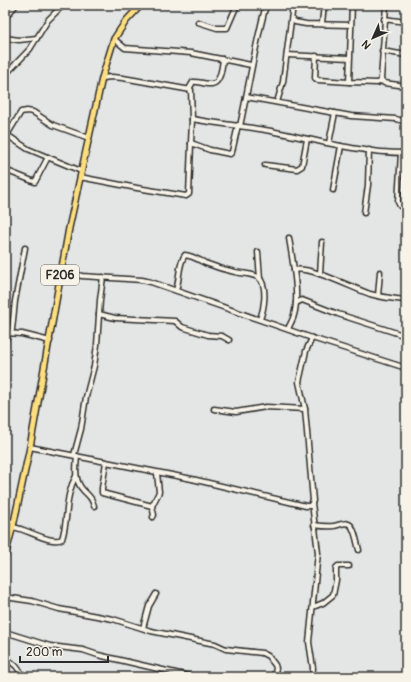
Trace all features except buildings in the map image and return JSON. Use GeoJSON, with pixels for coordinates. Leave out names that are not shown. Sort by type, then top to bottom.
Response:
{"type":"FeatureCollection","features":[{"type":"Feature","properties":{"kind":"main road","name":"F206"},"geometry":{"type":"LineString","coordinates":[[5,556],[7,544],[14,525],[30,447],[50,341],[61,271],[102,78],[114,38],[141,5]]}},
{"type":"Feature","properties":{"kind":"street"},"geometry":{"type":"LineString","coordinates":[[5,18],[16,5]]}},
{"type":"Feature","properties":{"kind":"street"},"geometry":{"type":"LineString","coordinates":[[5,75],[30,49],[48,20],[63,5]]}},
{"type":"Feature","properties":{"kind":"street"},"geometry":{"type":"LineString","coordinates":[[198,22],[217,28],[227,28],[237,5]]}},
{"type":"Feature","properties":{"kind":"street"},"geometry":{"type":"LineString","coordinates":[[191,143],[227,155],[232,152],[246,97],[266,5]]}},
{"type":"Feature","properties":{"kind":"street"},"geometry":{"type":"LineString","coordinates":[[277,102],[283,82],[293,5]]}},
{"type":"Feature","properties":{"kind":"street"},"geometry":{"type":"LineString","coordinates":[[322,23],[324,5]]}},
{"type":"Feature","properties":{"kind":"street"},"geometry":{"type":"LineString","coordinates":[[349,82],[352,5]]}},
{"type":"Feature","properties":{"kind":"street"},"geometry":{"type":"LineString","coordinates":[[382,81],[380,76],[386,5]]}},
{"type":"Feature","properties":{"kind":"street"},"geometry":{"type":"LineString","coordinates":[[292,19],[298,23],[308,24],[351,24]]}},
{"type":"Feature","properties":{"kind":"street"},"geometry":{"type":"LineString","coordinates":[[384,19],[406,22]]}},
{"type":"Feature","properties":{"kind":"street"},"geometry":{"type":"LineString","coordinates":[[5,38],[19,40],[37,38]]}},
{"type":"Feature","properties":{"kind":"street"},"geometry":{"type":"LineString","coordinates":[[114,38],[125,48],[181,52],[252,65]]}},
{"type":"Feature","properties":{"kind":"street"},"geometry":{"type":"LineString","coordinates":[[382,51],[406,55]]}},
{"type":"Feature","properties":{"kind":"street"},"geometry":{"type":"LineString","coordinates":[[287,55],[349,58]]}},
{"type":"Feature","properties":{"kind":"street"},"geometry":{"type":"LineString","coordinates":[[316,56],[315,78],[318,80],[377,83],[382,81],[406,86]]}},
{"type":"Feature","properties":{"kind":"street"},"geometry":{"type":"LineString","coordinates":[[189,89],[193,82],[212,84],[215,82],[218,79],[223,59]]}},
{"type":"Feature","properties":{"kind":"street"},"geometry":{"type":"LineString","coordinates":[[102,78],[123,78],[189,89]]}},
{"type":"Feature","properties":{"kind":"street"},"geometry":{"type":"LineString","coordinates":[[89,138],[52,125],[33,112],[27,111],[21,112],[6,135],[28,149],[48,157],[81,174],[137,188],[186,196],[189,194],[192,119],[191,90],[189,89]]}},
{"type":"Feature","properties":{"kind":"street"},"geometry":{"type":"LineString","coordinates":[[246,97],[335,113],[406,122]]}},
{"type":"Feature","properties":{"kind":"street"},"geometry":{"type":"LineString","coordinates":[[329,143],[335,113]]}},
{"type":"Feature","properties":{"kind":"street"},"geometry":{"type":"LineString","coordinates":[[192,119],[239,125],[341,146],[404,153],[398,202],[400,206],[406,207]]}},
{"type":"Feature","properties":{"kind":"street"},"geometry":{"type":"LineString","coordinates":[[265,165],[297,169],[300,168],[302,166],[307,139]]}},
{"type":"Feature","properties":{"kind":"street"},"geometry":{"type":"LineString","coordinates":[[333,190],[341,146]]}},
{"type":"Feature","properties":{"kind":"street"},"geometry":{"type":"LineString","coordinates":[[364,213],[368,185],[369,150]]}},
{"type":"Feature","properties":{"kind":"street"},"geometry":{"type":"LineString","coordinates":[[5,170],[35,182],[48,157]]}},
{"type":"Feature","properties":{"kind":"street"},"geometry":{"type":"LineString","coordinates":[[288,329],[295,314],[296,303],[294,270],[289,238]]}},
{"type":"Feature","properties":{"kind":"street"},"geometry":{"type":"LineString","coordinates":[[320,274],[322,242]]}},
{"type":"Feature","properties":{"kind":"street"},"geometry":{"type":"LineString","coordinates":[[5,345],[7,333],[12,330],[25,248]]}},
{"type":"Feature","properties":{"kind":"street"},"geometry":{"type":"LineString","coordinates":[[258,252],[264,303],[260,319]]}},
{"type":"Feature","properties":{"kind":"street"},"geometry":{"type":"LineString","coordinates":[[176,290],[180,268],[185,255],[229,271],[252,275],[260,279]]}},
{"type":"Feature","properties":{"kind":"street"},"geometry":{"type":"LineString","coordinates":[[294,270],[302,270],[320,274],[378,296],[406,300]]}},
{"type":"Feature","properties":{"kind":"street"},"geometry":{"type":"LineString","coordinates":[[61,271],[82,276],[142,280],[176,290],[312,338],[406,368]]}},
{"type":"Feature","properties":{"kind":"street"},"geometry":{"type":"LineString","coordinates":[[378,296],[380,272]]}},
{"type":"Feature","properties":{"kind":"street"},"geometry":{"type":"LineString","coordinates":[[94,506],[92,498],[78,484],[76,476],[76,456],[86,397],[94,366],[103,277]]}},
{"type":"Feature","properties":{"kind":"street"},"geometry":{"type":"LineString","coordinates":[[296,303],[302,300],[338,314],[406,336]]}},
{"type":"Feature","properties":{"kind":"street"},"geometry":{"type":"LineString","coordinates":[[99,314],[115,318],[176,321],[182,327],[208,335],[222,336],[229,340]]}},
{"type":"Feature","properties":{"kind":"street"},"geometry":{"type":"LineString","coordinates":[[7,333],[22,334],[50,341]]}},
{"type":"Feature","properties":{"kind":"street"},"geometry":{"type":"LineString","coordinates":[[312,338],[306,351],[299,382],[305,409],[312,503],[318,553],[309,642],[312,662],[312,677]]}},
{"type":"Feature","properties":{"kind":"street"},"geometry":{"type":"LineString","coordinates":[[214,409],[236,412],[266,407],[305,409]]}},
{"type":"Feature","properties":{"kind":"street"},"geometry":{"type":"LineString","coordinates":[[30,447],[199,481],[306,506],[310,506],[312,503]]}},
{"type":"Feature","properties":{"kind":"street"},"geometry":{"type":"LineString","coordinates":[[106,462],[102,493],[152,506]]}},
{"type":"Feature","properties":{"kind":"street"},"geometry":{"type":"LineString","coordinates":[[153,517],[152,506],[159,492],[157,473]]}},
{"type":"Feature","properties":{"kind":"street"},"geometry":{"type":"LineString","coordinates":[[5,521],[18,528],[47,539],[58,541],[62,539],[65,526],[66,506],[71,487],[76,476]]}},
{"type":"Feature","properties":{"kind":"street"},"geometry":{"type":"LineString","coordinates":[[314,525],[333,526],[349,523],[352,526],[360,550]]}},
{"type":"Feature","properties":{"kind":"street"},"geometry":{"type":"LineString","coordinates":[[313,607],[323,603],[333,595],[336,580],[336,568],[338,566],[349,566]]}},
{"type":"Feature","properties":{"kind":"street"},"geometry":{"type":"LineString","coordinates":[[143,628],[149,606],[156,594]]}},
{"type":"Feature","properties":{"kind":"street"},"geometry":{"type":"LineString","coordinates":[[5,597],[32,601],[60,609],[113,619],[164,634],[215,644],[226,649],[262,653],[268,656],[275,665],[276,668],[274,677]]}},
{"type":"Feature","properties":{"kind":"street"},"geometry":{"type":"LineString","coordinates":[[5,632],[50,646],[83,650],[98,655],[194,677]]}},
{"type":"Feature","properties":{"kind":"street"},"geometry":{"type":"LineString","coordinates":[[5,657],[16,666],[24,677]]}}]}
